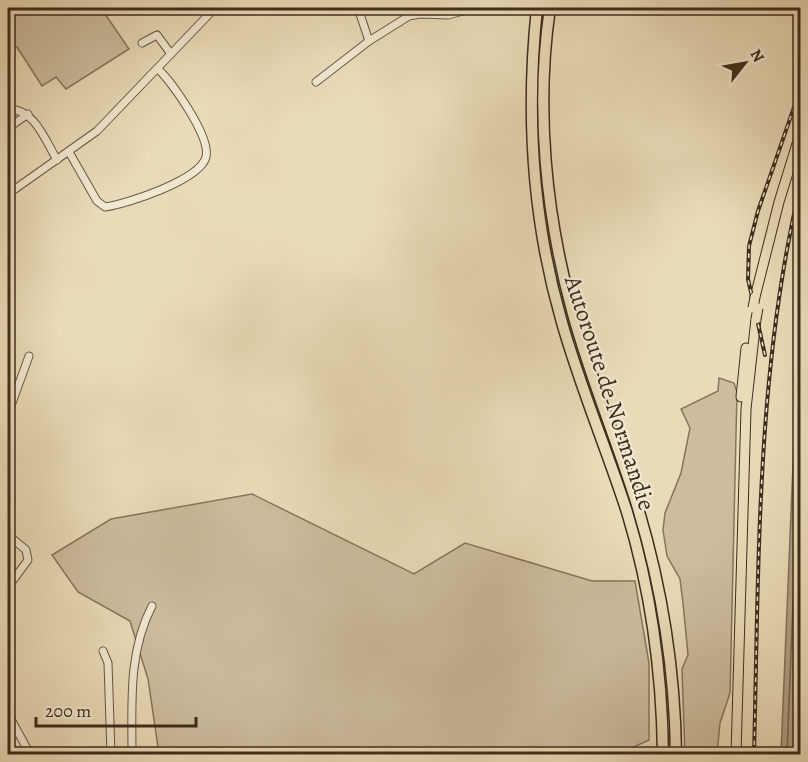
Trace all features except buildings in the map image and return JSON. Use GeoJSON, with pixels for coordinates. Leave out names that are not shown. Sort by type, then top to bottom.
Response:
{"type":"FeatureCollection","features":[{"type":"Feature","properties":{"kind":"highway","name":"Autoroute de Normandie"},"geometry":{"type":"LineString","coordinates":[[537,8],[532,59],[534,170],[549,268],[560,317],[627,514],[640,561],[658,667],[663,754]]}},
{"type":"Feature","properties":{"kind":"highway","name":"Autoroute de Normandie"},"geometry":{"type":"LineString","coordinates":[[550,8],[544,93],[548,189],[572,313],[638,507],[652,560],[668,649],[676,714],[676,754]]}},
{"type":"Feature","properties":{"kind":"main road"},"geometry":{"type":"LineString","coordinates":[[741,537],[739,436],[742,381],[763,270],[779,202],[801,134]]}},
{"type":"Feature","properties":{"kind":"main road"},"geometry":{"type":"LineString","coordinates":[[736,754],[747,390],[756,319],[755,297],[763,270]]}},
{"type":"Feature","properties":{"kind":"street"},"geometry":{"type":"LineString","coordinates":[[8,194],[97,131],[215,8]]}},
{"type":"Feature","properties":{"kind":"street"},"geometry":{"type":"LineString","coordinates":[[358,8],[369,41]]}},
{"type":"Feature","properties":{"kind":"street"},"geometry":{"type":"LineString","coordinates":[[316,81],[369,41],[409,16],[448,15],[474,8]]}},
{"type":"Feature","properties":{"kind":"street"},"geometry":{"type":"LineString","coordinates":[[142,43],[157,35],[171,54]]}},
{"type":"Feature","properties":{"kind":"street"},"geometry":{"type":"LineString","coordinates":[[69,152],[97,201],[105,207],[162,189],[201,166],[205,160],[206,146],[172,84],[158,69]]}},
{"type":"Feature","properties":{"kind":"street"},"geometry":{"type":"LineString","coordinates":[[8,109],[17,109],[28,114],[57,160]]}},
{"type":"Feature","properties":{"kind":"street"},"geometry":{"type":"LineString","coordinates":[[8,128],[28,114]]}},
{"type":"Feature","properties":{"kind":"street"},"geometry":{"type":"LineString","coordinates":[[8,414],[29,356]]}},
{"type":"Feature","properties":{"kind":"street"},"geometry":{"type":"LineString","coordinates":[[8,535],[26,550],[28,561],[8,587]]}},
{"type":"Feature","properties":{"kind":"street"},"geometry":{"type":"LineString","coordinates":[[132,754],[133,676],[140,628],[152,606]]}},
{"type":"Feature","properties":{"kind":"street"},"geometry":{"type":"LineString","coordinates":[[103,651],[108,663],[111,754]]}},
{"type":"Feature","properties":{"kind":"street"},"geometry":{"type":"LineString","coordinates":[[8,714],[30,754]]}},
{"type":"Feature","properties":{"kind":"shaded area"},"geometry":{"type":"Polygon","coordinates":[[[8,8],[101,8],[129,49],[66,89],[56,77],[42,86],[17,47],[8,52],[8,8]]]}},
{"type":"Feature","properties":{"kind":"shaded area"},"geometry":{"type":"Polygon","coordinates":[[[719,378],[734,383],[737,392],[730,693],[720,723],[717,754],[685,754],[682,669],[688,655],[683,603],[680,579],[667,556],[663,530],[665,513],[681,473],[690,428],[681,409],[718,391],[719,378]]]}},
{"type":"Feature","properties":{"kind":"shaded area"},"geometry":{"type":"Polygon","coordinates":[[[252,494],[414,574],[465,543],[592,581],[635,581],[649,663],[649,740],[627,750],[625,754],[159,754],[148,679],[130,621],[78,592],[52,555],[111,519],[252,494]]]}},
{"type":"Feature","properties":{"kind":"water"},"geometry":{"type":"Polygon","coordinates":[[[800,379],[800,754],[781,754],[795,417],[800,379]]]}},
{"type":"Feature","properties":{"kind":"railway"},"geometry":{"type":"LineString","coordinates":[[765,355],[748,279],[749,246],[758,211],[800,90]]}},
{"type":"Feature","properties":{"kind":"railway"},"geometry":{"type":"LineString","coordinates":[[754,754],[759,541],[767,398],[775,327],[800,187]]}}]}
